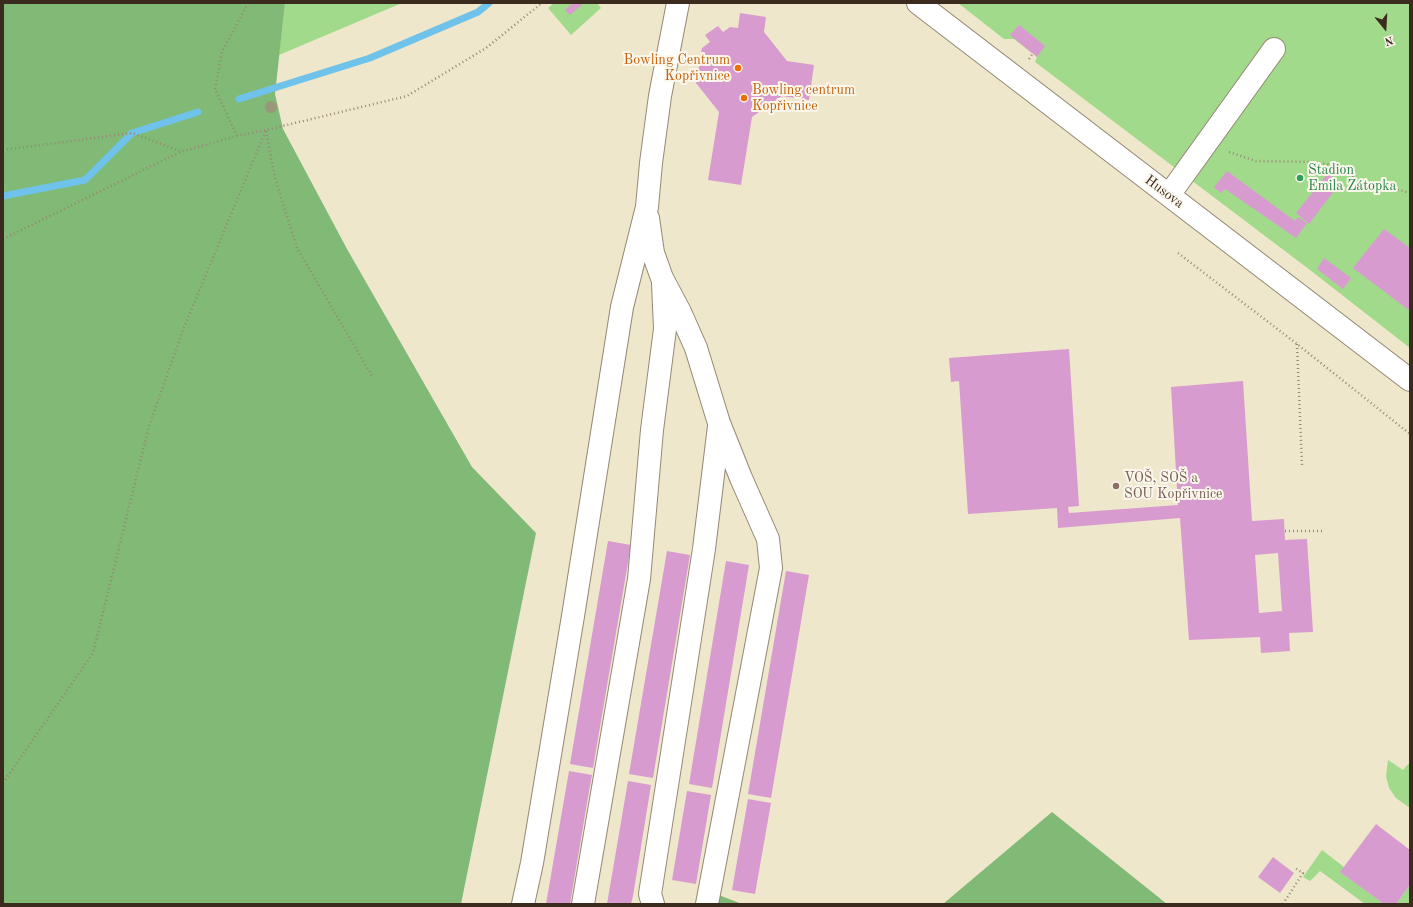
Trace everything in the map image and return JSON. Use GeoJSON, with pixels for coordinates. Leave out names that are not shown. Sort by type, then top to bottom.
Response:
{"type":"FeatureCollection","features":[{"type":"Feature","properties":{"kind":"street"},"geometry":{"type":"LineString","coordinates":[[523,904],[559,699],[622,307],[647,207],[650,163],[660,96],[678,3]]}},
{"type":"Feature","properties":{"kind":"street","name":"Husova"},"geometry":{"type":"LineString","coordinates":[[918,3],[1410,380]]}},
{"type":"Feature","properties":{"kind":"street"},"geometry":{"type":"LineString","coordinates":[[1168,195],[1209,141],[1274,49]]}},
{"type":"Feature","properties":{"kind":"street"},"geometry":{"type":"LineString","coordinates":[[647,207],[653,253],[662,278],[680,312],[696,348],[719,423],[768,539],[771,568],[707,904]]}},
{"type":"Feature","properties":{"kind":"street"},"geometry":{"type":"LineString","coordinates":[[583,904],[639,579],[652,430],[665,329],[662,278]]}},
{"type":"Feature","properties":{"kind":"street"},"geometry":{"type":"LineString","coordinates":[[652,904],[650,894],[704,549],[719,423]]}},
{"type":"Feature","properties":{"kind":"path"},"geometry":{"type":"LineString","coordinates":[[237,136],[215,88],[222,52],[248,3]]}},
{"type":"Feature","properties":{"kind":"path"},"geometry":{"type":"LineString","coordinates":[[3,239],[180,152],[237,136],[408,96],[486,48],[542,3]]}},
{"type":"Feature","properties":{"kind":"path"},"geometry":{"type":"LineString","coordinates":[[266,130],[275,178],[297,248],[372,376]]}},
{"type":"Feature","properties":{"kind":"path"},"geometry":{"type":"LineString","coordinates":[[3,783],[93,653],[149,426],[183,330],[266,130]]}},
{"type":"Feature","properties":{"kind":"path"},"geometry":{"type":"LineString","coordinates":[[3,150],[132,133],[180,152]]}},
{"type":"Feature","properties":{"kind":"path"},"geometry":{"type":"LineString","coordinates":[[1209,141],[1234,155],[1256,161],[1313,162],[1333,165],[1366,184],[1390,187],[1410,193]]}},
{"type":"Feature","properties":{"kind":"path"},"geometry":{"type":"LineString","coordinates":[[1178,253],[1297,344],[1410,434]]}},
{"type":"Feature","properties":{"kind":"path"},"geometry":{"type":"LineString","coordinates":[[1297,344],[1302,465]]}},
{"type":"Feature","properties":{"kind":"path"},"geometry":{"type":"LineString","coordinates":[[1285,531],[1323,531]]}},
{"type":"Feature","properties":{"kind":"path"},"geometry":{"type":"LineString","coordinates":[[1283,904],[1303,873],[1295,868]]}},
{"type":"Feature","properties":{"kind":"green space"},"geometry":{"type":"Polygon","coordinates":[[[3,3],[285,3],[275,94],[283,129],[347,249],[472,467],[536,533],[461,904],[3,904],[3,3]]]}},
{"type":"Feature","properties":{"kind":"green space"},"geometry":{"type":"Polygon","coordinates":[[[285,3],[402,3],[279,55],[285,3]]]}},
{"type":"Feature","properties":{"kind":"green space"},"geometry":{"type":"Polygon","coordinates":[[[554,3],[597,3],[601,8],[571,35],[548,8],[554,3]]]}},
{"type":"Feature","properties":{"kind":"green space","name":"Stadion Emila Zátopka"},"geometry":{"type":"Polygon","coordinates":[[[958,3],[1410,3],[1410,348],[1310,270],[1035,62],[1037,57],[1014,39],[1004,39],[958,3]]]}},
{"type":"Feature","properties":{"kind":"green space"},"geometry":{"type":"Polygon","coordinates":[[[1388,760],[1403,770],[1410,762],[1410,808],[1396,798],[1389,788],[1386,776],[1388,760]]]}},
{"type":"Feature","properties":{"kind":"green space"},"geometry":{"type":"Polygon","coordinates":[[[1052,812],[1167,904],[943,904],[1052,812]]]}},
{"type":"Feature","properties":{"kind":"green space"},"geometry":{"type":"Polygon","coordinates":[[[1322,850],[1344,867],[1341,872],[1384,904],[1365,904],[1320,871],[1310,881],[1303,877],[1322,850]]]}},
{"type":"Feature","properties":{"kind":"green space"},"geometry":{"type":"Polygon","coordinates":[[[1410,885],[1410,904],[1396,904],[1410,885]]]}},
{"type":"Feature","properties":{"kind":"green space"},"geometry":{"type":"Polygon","coordinates":[[[716,894],[742,904],[711,904],[716,894]]]}},
{"type":"Feature","properties":{"kind":"building"},"geometry":{"type":"Polygon","coordinates":[[[573,3],[584,3],[570,15],[565,10],[573,3]]]}},
{"type":"Feature","properties":{"kind":"building","name":"Bowling centrum Kopřivnice"},"geometry":{"type":"Polygon","coordinates":[[[740,13],[766,17],[764,32],[787,61],[814,65],[809,100],[782,96],[752,117],[741,185],[708,180],[719,112],[696,83],[702,48],[710,42],[705,35],[718,26],[723,32],[730,27],[738,28],[740,13]]]}},
{"type":"Feature","properties":{"kind":"building"},"geometry":{"type":"Polygon","coordinates":[[[1019,25],[1045,46],[1037,57],[1010,35],[1019,25]]]}},
{"type":"Feature","properties":{"kind":"building"},"geometry":{"type":"Polygon","coordinates":[[[1227,171],[1295,221],[1298,217],[1307,223],[1296,238],[1225,189],[1221,193],[1214,187],[1227,171]]]}},
{"type":"Feature","properties":{"kind":"building"},"geometry":{"type":"Polygon","coordinates":[[[1328,173],[1340,183],[1309,224],[1296,213],[1328,173]]]}},
{"type":"Feature","properties":{"kind":"building"},"geometry":{"type":"Polygon","coordinates":[[[1384,229],[1410,248],[1410,311],[1353,268],[1384,229]]]}},
{"type":"Feature","properties":{"kind":"building"},"geometry":{"type":"Polygon","coordinates":[[[1324,258],[1351,278],[1343,289],[1317,269],[1324,258]]]}},
{"type":"Feature","properties":{"kind":"building"},"geometry":{"type":"Polygon","coordinates":[[[1069,349],[1079,506],[1068,507],[1069,513],[1178,505],[1171,387],[1243,381],[1252,521],[1284,519],[1285,540],[1307,539],[1313,632],[1289,633],[1290,651],[1261,653],[1260,637],[1189,640],[1180,518],[1058,528],[1057,508],[968,514],[959,381],[951,382],[949,358],[1069,349]],[[1278,553],[1255,555],[1259,613],[1282,611],[1278,553]]]}},
{"type":"Feature","properties":{"kind":"building"},"geometry":{"type":"Polygon","coordinates":[[[608,541],[631,545],[593,768],[570,764],[608,541]]]}},
{"type":"Feature","properties":{"kind":"building"},"geometry":{"type":"Polygon","coordinates":[[[667,551],[690,555],[653,778],[629,774],[667,551]]]}},
{"type":"Feature","properties":{"kind":"building"},"geometry":{"type":"Polygon","coordinates":[[[726,561],[749,565],[712,788],[689,784],[726,561]]]}},
{"type":"Feature","properties":{"kind":"building"},"geometry":{"type":"Polygon","coordinates":[[[786,571],[809,575],[771,798],[748,794],[786,571]]]}},
{"type":"Feature","properties":{"kind":"building"},"geometry":{"type":"Polygon","coordinates":[[[569,771],[592,775],[570,904],[546,904],[569,771]]]}},
{"type":"Feature","properties":{"kind":"building"},"geometry":{"type":"Polygon","coordinates":[[[628,781],[651,785],[633,896],[631,904],[607,904],[628,781]]]}},
{"type":"Feature","properties":{"kind":"building"},"geometry":{"type":"Polygon","coordinates":[[[687,791],[711,795],[696,884],[672,880],[687,791]]]}},
{"type":"Feature","properties":{"kind":"building"},"geometry":{"type":"Polygon","coordinates":[[[748,799],[771,803],[755,894],[732,890],[748,799]]]}},
{"type":"Feature","properties":{"kind":"building"},"geometry":{"type":"Polygon","coordinates":[[[1376,824],[1410,850],[1410,885],[1396,904],[1384,904],[1340,872],[1376,824]]]}},
{"type":"Feature","properties":{"kind":"building"},"geometry":{"type":"Polygon","coordinates":[[[1273,857],[1294,873],[1280,893],[1258,877],[1273,857]]]}},
{"type":"Feature","properties":{"kind":"waterway"},"geometry":{"type":"LineString","coordinates":[[239,99],[370,58],[478,12],[489,3]]}},
{"type":"Feature","properties":{"kind":"waterway"},"geometry":{"type":"LineString","coordinates":[[3,196],[85,180],[132,133],[198,112]]}},
{"type":"Feature","properties":{"kind":"place","name":"Bowling Centrum Kopřivnice"},"geometry":{"type":"Point","coordinates":[738,68]}},
{"type":"Feature","properties":{"kind":"place","name":"Bowling centrum Kopřivnice"},"geometry":{"type":"Point","coordinates":[744,98]}},
{"type":"Feature","properties":{"kind":"place","name":"Stadion Emila Zátopka"},"geometry":{"type":"Point","coordinates":[1300,178]}},
{"type":"Feature","properties":{"kind":"place","name":"VOŠ, SOŠ a SOU Kopřivnice"},"geometry":{"type":"Point","coordinates":[1116,486]}}]}
